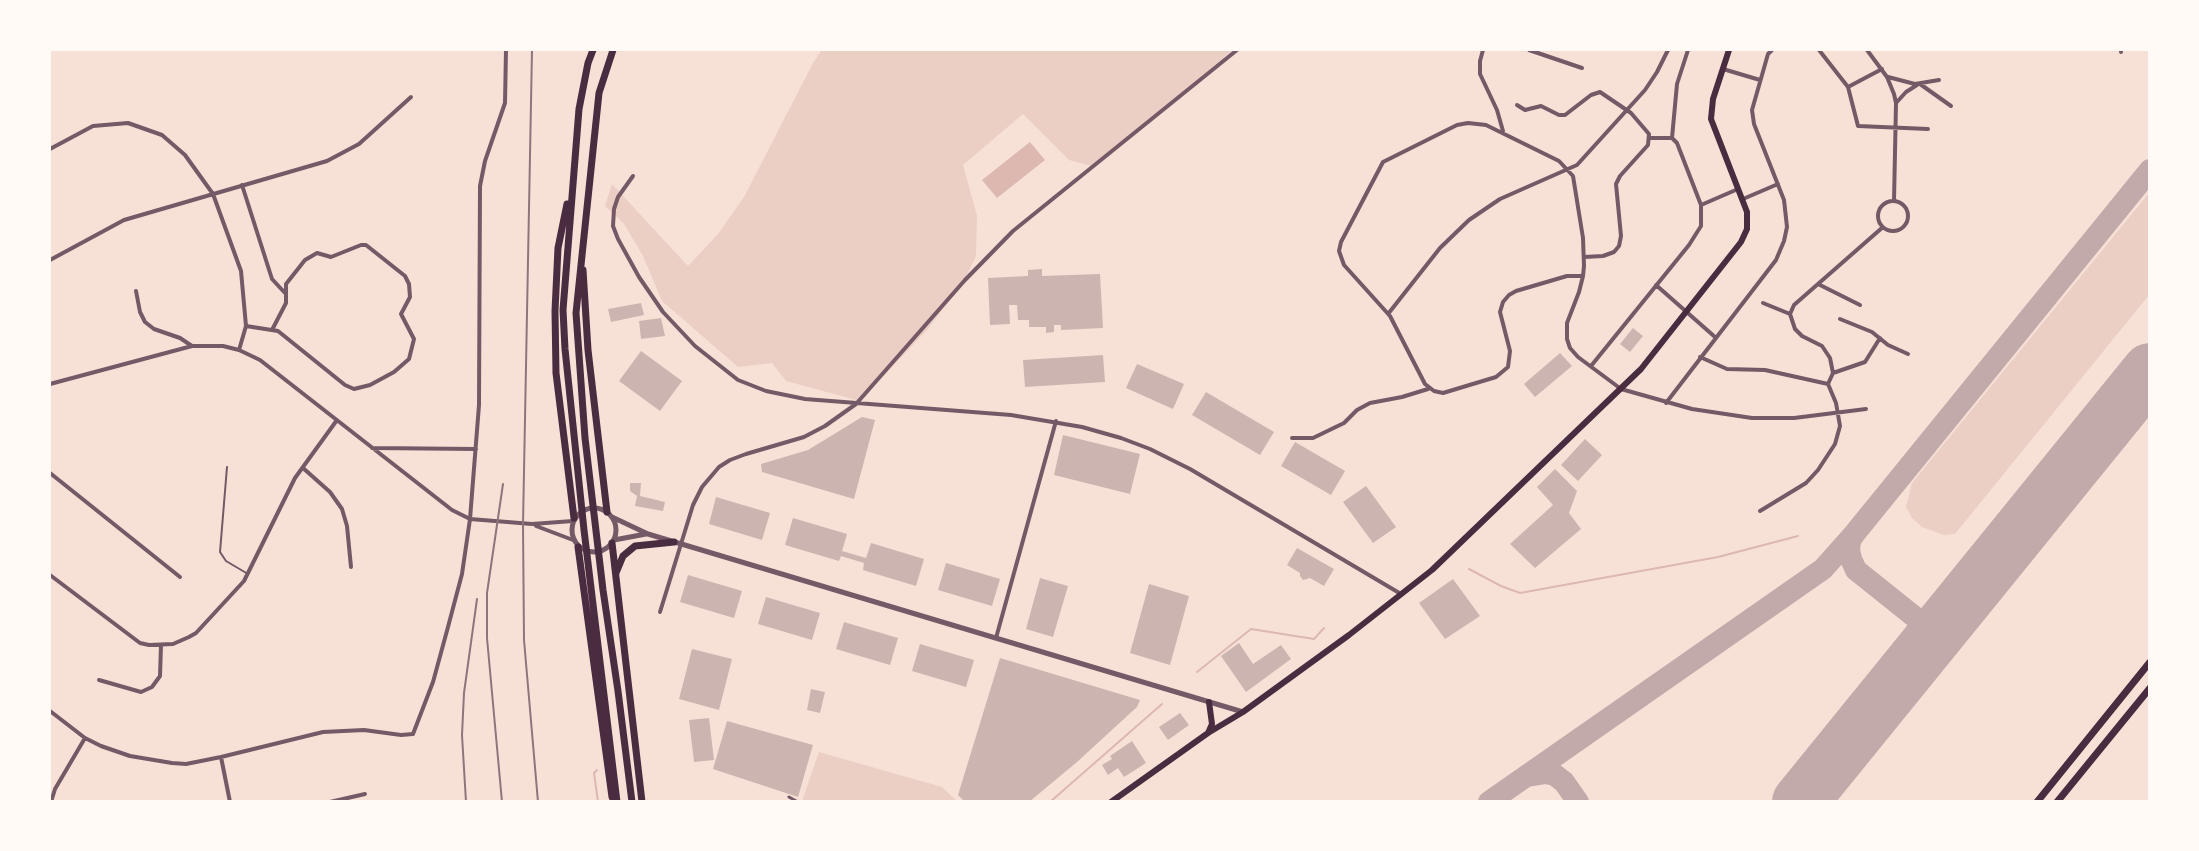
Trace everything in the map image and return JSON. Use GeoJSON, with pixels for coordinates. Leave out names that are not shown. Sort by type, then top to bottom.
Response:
{"type":"FeatureCollection","features":[{"type":"Feature","properties":{"kind":"main road"},"geometry":{"type":"LineString","coordinates":[[593,50],[588,63],[579,109],[563,310],[589,594],[615,801]]}},
{"type":"Feature","properties":{"kind":"main road"},"geometry":{"type":"LineString","coordinates":[[613,50],[599,93],[576,313],[580,399],[632,801]]}},
{"type":"Feature","properties":{"kind":"main road"},"geometry":{"type":"LineString","coordinates":[[1111,801],[1208,733],[1243,712],[1402,595],[1448,555],[1641,369],[1744,236],[1748,219],[1712,119],[1713,99],[1729,50]]}},
{"type":"Feature","properties":{"kind":"main road"},"geometry":{"type":"LineString","coordinates":[[571,190],[558,248],[555,310],[556,373],[570,477],[573,520]]}},
{"type":"Feature","properties":{"kind":"main road"},"geometry":{"type":"LineString","coordinates":[[583,231],[587,343],[602,473],[610,515]]}},
{"type":"Feature","properties":{"kind":"main road"},"geometry":{"type":"LineString","coordinates":[[570,477],[578,487],[588,488],[597,484],[602,473]]}},
{"type":"Feature","properties":{"kind":"main road"},"geometry":{"type":"LineString","coordinates":[[613,542],[642,801]]}},
{"type":"Feature","properties":{"kind":"main road"},"geometry":{"type":"LineString","coordinates":[[576,543],[589,594]]}},
{"type":"Feature","properties":{"kind":"main road"},"geometry":{"type":"LineString","coordinates":[[616,575],[621,560],[632,548],[641,544],[677,543]]}},
{"type":"Feature","properties":{"kind":"main road"},"geometry":{"type":"LineString","coordinates":[[589,594],[590,583],[599,579],[611,581],[617,589]]}},
{"type":"Feature","properties":{"kind":"main road"},"geometry":{"type":"LineString","coordinates":[[2037,801],[2150,662]]}},
{"type":"Feature","properties":{"kind":"main road"},"geometry":{"type":"LineString","coordinates":[[2057,801],[2150,688]]}},
{"type":"Feature","properties":{"kind":"main road"},"geometry":{"type":"LineString","coordinates":[[1208,733],[1212,724],[1209,702]]}},
{"type":"Feature","properties":{"kind":"street"},"geometry":{"type":"LineString","coordinates":[[50,711],[85,738],[123,754],[157,762],[186,764],[322,732],[364,730],[401,735],[413,734],[433,682],[448,627],[462,574],[470,519],[479,405],[480,186],[485,161],[505,103],[506,50]]}},
{"type":"Feature","properties":{"kind":"street"},"geometry":{"type":"LineString","coordinates":[[660,612],[677,543],[699,491],[719,467],[746,454],[804,436],[825,426],[856,404],[988,254],[1013,231],[1237,50]]}},
{"type":"Feature","properties":{"kind":"street"},"geometry":{"type":"LineString","coordinates":[[1483,50],[1480,74],[1485,89],[1497,110],[1503,132]]}},
{"type":"Feature","properties":{"kind":"street"},"geometry":{"type":"LineString","coordinates":[[1528,50],[1582,68]]}},
{"type":"Feature","properties":{"kind":"street"},"geometry":{"type":"LineString","coordinates":[[1388,314],[1440,248],[1469,220],[1514,192],[1577,165],[1652,81],[1668,50]]}},
{"type":"Feature","properties":{"kind":"street"},"geometry":{"type":"LineString","coordinates":[[1672,138],[1677,84],[1688,50]]}},
{"type":"Feature","properties":{"kind":"street"},"geometry":{"type":"LineString","coordinates":[[1666,403],[1776,260],[1784,241],[1787,212],[1752,117],[1752,104],[1768,54],[1772,50]]}},
{"type":"Feature","properties":{"kind":"street"},"geometry":{"type":"LineString","coordinates":[[1819,50],[1848,87],[1858,126],[1928,129]]}},
{"type":"Feature","properties":{"kind":"street"},"geometry":{"type":"LineString","coordinates":[[1867,50],[1887,77],[1896,103],[1894,201]]}},
{"type":"Feature","properties":{"kind":"street"},"geometry":{"type":"LineString","coordinates":[[1722,69],[1760,80]]}},
{"type":"Feature","properties":{"kind":"street"},"geometry":{"type":"LineString","coordinates":[[1848,87],[1882,69]]}},
{"type":"Feature","properties":{"kind":"street"},"geometry":{"type":"LineString","coordinates":[[1887,77],[1920,84],[1951,106]]}},
{"type":"Feature","properties":{"kind":"street"},"geometry":{"type":"LineString","coordinates":[[1896,103],[1906,92],[1920,84],[1939,80]]}},
{"type":"Feature","properties":{"kind":"street"},"geometry":{"type":"LineString","coordinates":[[1517,105],[1525,110],[1541,106],[1565,116],[1591,94],[1600,92],[1627,110],[1648,131],[1650,138],[1648,145],[1620,176],[1616,184],[1621,236],[1619,246],[1614,252],[1603,256],[1584,256]]}},
{"type":"Feature","properties":{"kind":"street"},"geometry":{"type":"LineString","coordinates":[[50,260],[124,220],[327,161],[358,144],[389,119],[411,97]]}},
{"type":"Feature","properties":{"kind":"street"},"geometry":{"type":"LineString","coordinates":[[50,149],[93,126],[128,123],[162,135],[185,155],[213,194],[241,271],[246,326],[239,350]]}},
{"type":"Feature","properties":{"kind":"street"},"geometry":{"type":"LineString","coordinates":[[1583,276],[1567,276],[1521,289],[1506,298],[1501,307],[1500,316],[1510,357],[1508,367],[1502,374],[1448,392],[1438,392],[1429,388],[1422,380],[1388,314],[1344,265],[1339,251],[1341,242],[1379,166],[1387,159],[1456,125],[1480,124],[1503,132],[1559,161],[1569,170],[1577,193],[1584,256],[1583,276],[1567,322],[1566,334],[1573,352],[1621,389],[1666,403],[1752,418],[1794,418],[1866,409]]}},
{"type":"Feature","properties":{"kind":"street"},"geometry":{"type":"LineString","coordinates":[[1591,366],[1699,232],[1702,221],[1701,205],[1677,143],[1672,138],[1650,138]]}},
{"type":"Feature","properties":{"kind":"street"},"geometry":{"type":"LineString","coordinates":[[633,176],[616,203],[614,226],[633,268],[653,299],[695,346],[738,380],[766,391],[805,399],[1011,415],[1056,421],[1121,438],[1169,458],[1402,595]]}},
{"type":"Feature","properties":{"kind":"street"},"geometry":{"type":"LineString","coordinates":[[1742,200],[1778,184]]}},
{"type":"Feature","properties":{"kind":"street"},"geometry":{"type":"LineString","coordinates":[[242,185],[272,279],[285,293]]}},
{"type":"Feature","properties":{"kind":"street"},"geometry":{"type":"LineString","coordinates":[[1701,205],[1738,189]]}},
{"type":"Feature","properties":{"kind":"street"},"geometry":{"type":"LineString","coordinates":[[1894,201],[1904,205],[1908,214],[1906,224],[1897,231],[1883,227],[1878,219],[1879,210],[1885,203],[1894,201]]}},
{"type":"Feature","properties":{"kind":"street"},"geometry":{"type":"LineString","coordinates":[[1760,511],[1806,483],[1818,470],[1835,444],[1840,426],[1839,412],[1828,384],[1833,373],[1826,350],[1798,333],[1792,324],[1790,314],[1797,301],[1883,227]]}},
{"type":"Feature","properties":{"kind":"street"},"geometry":{"type":"LineString","coordinates":[[246,326],[278,331],[345,385],[354,389],[370,385],[394,372],[409,359],[414,339],[401,314],[410,297],[409,284],[405,276],[366,245],[331,257],[317,253],[310,256],[286,284],[284,310],[272,330]]}},
{"type":"Feature","properties":{"kind":"street"},"geometry":{"type":"LineString","coordinates":[[1818,284],[1860,305]]}},
{"type":"Feature","properties":{"kind":"street"},"geometry":{"type":"LineString","coordinates":[[1656,285],[1715,337]]}},
{"type":"Feature","properties":{"kind":"street"},"geometry":{"type":"LineString","coordinates":[[136,291],[140,312],[148,325],[180,338],[192,346]]}},
{"type":"Feature","properties":{"kind":"street"},"geometry":{"type":"LineString","coordinates":[[1763,303],[1790,314]]}},
{"type":"Feature","properties":{"kind":"street"},"geometry":{"type":"LineString","coordinates":[[1840,319],[1872,332],[1888,345],[1908,354]]}},
{"type":"Feature","properties":{"kind":"street"},"geometry":{"type":"LineString","coordinates":[[1833,373],[1865,362],[1880,338]]}},
{"type":"Feature","properties":{"kind":"street"},"geometry":{"type":"LineString","coordinates":[[50,384],[192,346],[223,346],[239,350],[260,360],[452,510],[470,519],[532,524],[573,520],[586,509],[593,507],[648,534],[1243,712]]}},
{"type":"Feature","properties":{"kind":"street"},"geometry":{"type":"LineString","coordinates":[[1700,357],[1727,369],[1765,370],[1828,384]]}},
{"type":"Feature","properties":{"kind":"street"},"geometry":{"type":"LineString","coordinates":[[1292,438],[1313,438],[1344,423],[1356,410],[1370,403],[1402,397],[1429,388]]}},
{"type":"Feature","properties":{"kind":"street"},"geometry":{"type":"LineString","coordinates":[[50,575],[131,638],[149,645],[161,645],[173,644],[196,633],[244,581],[295,478],[337,420]]}},
{"type":"Feature","properties":{"kind":"street"},"geometry":{"type":"LineString","coordinates":[[996,638],[1056,421]]}},
{"type":"Feature","properties":{"kind":"street"},"geometry":{"type":"LineString","coordinates":[[371,448],[476,449]]}},
{"type":"Feature","properties":{"kind":"street"},"geometry":{"type":"LineString","coordinates":[[303,468],[330,492],[342,509],[347,526],[351,567]]}},
{"type":"Feature","properties":{"kind":"street"},"geometry":{"type":"LineString","coordinates":[[50,473],[180,577]]}},
{"type":"Feature","properties":{"kind":"street"},"geometry":{"type":"LineString","coordinates":[[610,515],[616,527],[613,542]]}},
{"type":"Feature","properties":{"kind":"street"},"geometry":{"type":"LineString","coordinates":[[573,520],[571,532],[576,543]]}},
{"type":"Feature","properties":{"kind":"street"},"geometry":{"type":"LineString","coordinates":[[532,524],[576,543],[587,551],[596,552],[605,549],[613,542],[648,534]]}},
{"type":"Feature","properties":{"kind":"street"},"geometry":{"type":"LineString","coordinates":[[99,680],[141,692],[152,687],[160,676],[161,645]]}},
{"type":"Feature","properties":{"kind":"street"},"geometry":{"type":"LineString","coordinates":[[51,801],[55,789],[85,738]]}},
{"type":"Feature","properties":{"kind":"street"},"geometry":{"type":"LineString","coordinates":[[221,757],[230,801]]}},
{"type":"Feature","properties":{"kind":"street"},"geometry":{"type":"LineString","coordinates":[[330,801],[365,794]]}},
{"type":"Feature","properties":{"kind":"street"},"geometry":{"type":"LineString","coordinates":[[789,797],[798,801]]}},
{"type":"Feature","properties":{"kind":"lane"},"geometry":{"type":"LineString","coordinates":[[227,467],[220,552],[226,561],[248,574]]}},
{"type":"Feature","properties":{"kind":"shaded area"},"geometry":{"type":"Polygon","coordinates":[[[822,50],[1233,50],[1092,166],[1069,160],[1023,114],[963,165],[977,216],[976,256],[964,281],[927,330],[860,401],[786,381],[772,363],[738,367],[662,301],[643,256],[624,224],[605,206],[612,184],[688,266],[718,234],[744,197],[813,63],[822,50]]]}},
{"type":"Feature","properties":{"kind":"shaded area"},"geometry":{"type":"Polygon","coordinates":[[[1030,142],[1045,160],[997,198],[982,180],[1030,142]]]}},
{"type":"Feature","properties":{"kind":"shaded area"},"geometry":{"type":"Polygon","coordinates":[[[2149,193],[2149,295],[1955,534],[1944,535],[1922,527],[1912,518],[1906,507],[1912,483],[2149,193]]]}},
{"type":"Feature","properties":{"kind":"shaded area"},"geometry":{"type":"Polygon","coordinates":[[[819,752],[942,787],[957,801],[802,801],[819,752]]]}},
{"type":"Feature","properties":{"kind":"building"},"geometry":{"type":"Polygon","coordinates":[[[1042,269],[1042,276],[1100,274],[1103,328],[1061,330],[1061,325],[1054,325],[1054,332],[1046,333],[1046,327],[1029,327],[1029,320],[1018,320],[1017,305],[1009,305],[1010,324],[990,325],[988,278],[1028,276],[1028,270],[1042,269]]]}},
{"type":"Feature","properties":{"kind":"building"},"geometry":{"type":"Polygon","coordinates":[[[641,303],[644,315],[611,322],[608,309],[641,303]]]}},
{"type":"Feature","properties":{"kind":"building"},"geometry":{"type":"Polygon","coordinates":[[[661,318],[665,336],[641,339],[639,321],[661,318]]]}},
{"type":"Feature","properties":{"kind":"building"},"geometry":{"type":"Polygon","coordinates":[[[1633,328],[1643,336],[1630,352],[1620,344],[1633,328]]]}},
{"type":"Feature","properties":{"kind":"building"},"geometry":{"type":"Polygon","coordinates":[[[641,351],[682,381],[660,411],[619,381],[641,351]]]}},
{"type":"Feature","properties":{"kind":"building"},"geometry":{"type":"Polygon","coordinates":[[[1560,353],[1572,366],[1535,397],[1524,384],[1560,353]]]}},
{"type":"Feature","properties":{"kind":"building"},"geometry":{"type":"Polygon","coordinates":[[[1103,355],[1105,382],[1025,387],[1023,360],[1103,355]]]}},
{"type":"Feature","properties":{"kind":"building"},"geometry":{"type":"Polygon","coordinates":[[[1137,364],[1184,384],[1173,409],[1126,388],[1137,364]]]}},
{"type":"Feature","properties":{"kind":"building"},"geometry":{"type":"Polygon","coordinates":[[[1206,392],[1274,432],[1260,455],[1192,415],[1206,392]]]}},
{"type":"Feature","properties":{"kind":"building"},"geometry":{"type":"Polygon","coordinates":[[[862,417],[875,420],[854,499],[762,472],[761,464],[808,450],[862,417]]]}},
{"type":"Feature","properties":{"kind":"building"},"geometry":{"type":"Polygon","coordinates":[[[1063,435],[1140,454],[1130,494],[1054,475],[1063,435]]]}},
{"type":"Feature","properties":{"kind":"building"},"geometry":{"type":"Polygon","coordinates":[[[1585,439],[1602,455],[1578,481],[1561,465],[1585,439]]]}},
{"type":"Feature","properties":{"kind":"building"},"geometry":{"type":"Polygon","coordinates":[[[1295,442],[1345,471],[1331,495],[1281,466],[1295,442]]]}},
{"type":"Feature","properties":{"kind":"building"},"geometry":{"type":"Polygon","coordinates":[[[1555,469],[1577,491],[1569,513],[1581,529],[1535,568],[1510,544],[1553,505],[1537,487],[1555,469]]]}},
{"type":"Feature","properties":{"kind":"building"},"geometry":{"type":"Polygon","coordinates":[[[630,483],[641,483],[640,496],[665,502],[663,511],[635,506],[637,496],[630,491],[630,483]]]}},
{"type":"Feature","properties":{"kind":"building"},"geometry":{"type":"Polygon","coordinates":[[[1366,486],[1396,527],[1373,543],[1343,502],[1366,486]]]}},
{"type":"Feature","properties":{"kind":"building"},"geometry":{"type":"Polygon","coordinates":[[[716,497],[770,513],[762,540],[709,524],[716,497]]]}},
{"type":"Feature","properties":{"kind":"building"},"geometry":{"type":"Polygon","coordinates":[[[793,518],[847,534],[842,551],[866,558],[871,543],[924,559],[916,586],[863,570],[864,563],[841,556],[839,561],[785,545],[793,518]]]}},
{"type":"Feature","properties":{"kind":"building"},"geometry":{"type":"Polygon","coordinates":[[[1297,548],[1334,569],[1324,586],[1310,578],[1303,580],[1300,573],[1287,565],[1297,548]]]}},
{"type":"Feature","properties":{"kind":"building"},"geometry":{"type":"Polygon","coordinates":[[[946,563],[1000,579],[992,606],[938,590],[946,563]]]}},
{"type":"Feature","properties":{"kind":"building"},"geometry":{"type":"Polygon","coordinates":[[[688,575],[742,591],[734,618],[680,602],[688,575]]]}},
{"type":"Feature","properties":{"kind":"building"},"geometry":{"type":"Polygon","coordinates":[[[1040,578],[1068,586],[1053,637],[1026,629],[1040,578]]]}},
{"type":"Feature","properties":{"kind":"building"},"geometry":{"type":"Polygon","coordinates":[[[1453,579],[1480,616],[1445,639],[1419,603],[1453,579]]]}},
{"type":"Feature","properties":{"kind":"building"},"geometry":{"type":"Polygon","coordinates":[[[1149,584],[1189,596],[1170,665],[1130,653],[1149,584]]]}},
{"type":"Feature","properties":{"kind":"building"},"geometry":{"type":"Polygon","coordinates":[[[766,597],[820,613],[812,640],[758,624],[766,597]]]}},
{"type":"Feature","properties":{"kind":"building"},"geometry":{"type":"Polygon","coordinates":[[[844,622],[898,638],[890,665],[836,649],[844,622]]]}},
{"type":"Feature","properties":{"kind":"building"},"geometry":{"type":"Polygon","coordinates":[[[1239,643],[1253,664],[1281,645],[1291,659],[1246,692],[1221,656],[1239,643]]]}},
{"type":"Feature","properties":{"kind":"building"},"geometry":{"type":"Polygon","coordinates":[[[920,644],[974,660],[966,687],[912,671],[920,644]]]}},
{"type":"Feature","properties":{"kind":"building"},"geometry":{"type":"Polygon","coordinates":[[[692,649],[732,659],[719,710],[679,699],[692,649]]]}},
{"type":"Feature","properties":{"kind":"building"},"geometry":{"type":"Polygon","coordinates":[[[1000,658],[1140,700],[1137,707],[1029,802],[965,802],[958,795],[1000,658]]]}},
{"type":"Feature","properties":{"kind":"building"},"geometry":{"type":"Polygon","coordinates":[[[811,689],[825,692],[820,713],[807,710],[811,689]]]}},
{"type":"Feature","properties":{"kind":"building"},"geometry":{"type":"Polygon","coordinates":[[[1180,713],[1189,725],[1168,740],[1159,727],[1180,713]]]}},
{"type":"Feature","properties":{"kind":"building"},"geometry":{"type":"Polygon","coordinates":[[[709,718],[714,760],[694,762],[689,720],[709,718]]]}},
{"type":"Feature","properties":{"kind":"building"},"geometry":{"type":"Polygon","coordinates":[[[727,721],[813,745],[798,797],[713,769],[727,721]]]}},
{"type":"Feature","properties":{"kind":"building"},"geometry":{"type":"Polygon","coordinates":[[[1132,741],[1146,763],[1124,777],[1118,768],[1108,775],[1102,765],[1112,759],[1110,756],[1132,741]]]}},
{"type":"Feature","properties":{"kind":"waterway"},"geometry":{"type":"LineString","coordinates":[[1469,569],[1520,593],[1718,557],[1798,536]]}},
{"type":"Feature","properties":{"kind":"waterway"},"geometry":{"type":"LineString","coordinates":[[1197,672],[1251,629],[1314,639],[1324,628]]}},
{"type":"Feature","properties":{"kind":"waterway"},"geometry":{"type":"LineString","coordinates":[[1050,802],[1162,704]]}},
{"type":"Feature","properties":{"kind":"waterway"},"geometry":{"type":"LineString","coordinates":[[597,770],[594,773],[598,802]]}},
{"type":"Feature","properties":{"kind":"taxiway"},"geometry":{"type":"LineString","coordinates":[[1489,802],[1823,569],[1855,533],[2150,170]]}},
{"type":"Feature","properties":{"kind":"taxiway"},"geometry":{"type":"LineString","coordinates":[[1855,533],[1850,541],[1849,550],[1856,570],[1936,634]]}},
{"type":"Feature","properties":{"kind":"taxiway"},"geometry":{"type":"LineString","coordinates":[[1527,776],[1546,773],[1555,775],[1564,782],[1578,802]]}},
{"type":"Feature","properties":{"kind":"runway"},"geometry":{"type":"LineString","coordinates":[[1800,802],[2150,371]]}},
{"type":"Feature","properties":{"kind":"railway"},"geometry":{"type":"LineString","coordinates":[[532,50],[523,524],[524,640],[538,802]]}},
{"type":"Feature","properties":{"kind":"railway"},"geometry":{"type":"LineString","coordinates":[[502,802],[487,638],[487,593],[503,484]]}},
{"type":"Feature","properties":{"kind":"railway"},"geometry":{"type":"LineString","coordinates":[[466,802],[462,735],[464,693],[477,599]]}}]}
